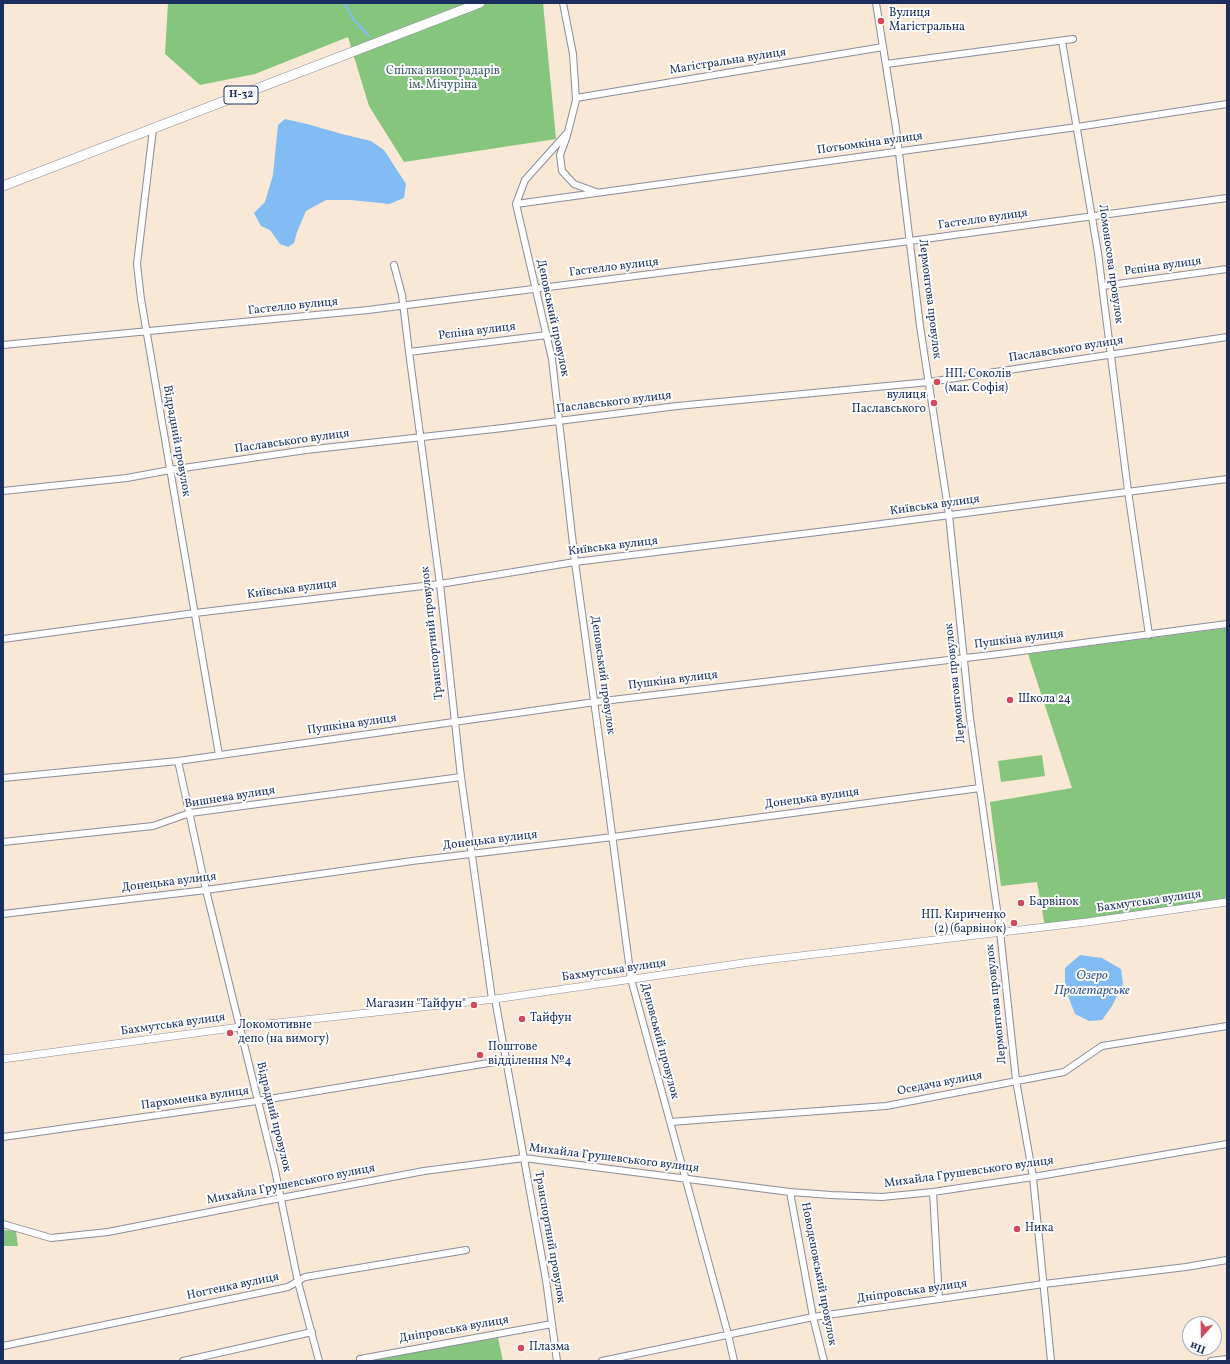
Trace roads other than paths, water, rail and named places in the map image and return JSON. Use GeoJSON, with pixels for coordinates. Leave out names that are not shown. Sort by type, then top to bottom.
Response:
{"type":"FeatureCollection","features":[{"type":"Feature","properties":{"kind":"main road","name":"Н-32"},"geometry":{"type":"LineString","coordinates":[[3,186],[480,3]]}},
{"type":"Feature","properties":{"kind":"street"},"geometry":{"type":"LineString","coordinates":[[563,3],[573,54],[576,98],[568,132],[560,155],[562,171],[574,184],[597,192]]}},
{"type":"Feature","properties":{"kind":"street","name":"Лермонтова провулок"},"geometry":{"type":"LineString","coordinates":[[876,3],[899,152],[920,326],[949,515],[970,718],[1000,931],[1016,1080],[1033,1177],[1051,1361]]}},
{"type":"Feature","properties":{"kind":"street"},"geometry":{"type":"LineString","coordinates":[[886,64],[1073,39]]}},
{"type":"Feature","properties":{"kind":"street","name":"Ломоносова провулок"},"geometry":{"type":"LineString","coordinates":[[1062,41],[1103,286],[1128,491],[1149,635]]}},
{"type":"Feature","properties":{"kind":"street","name":"Магістральна вулиця"},"geometry":{"type":"LineString","coordinates":[[576,98],[883,47]]}},
{"type":"Feature","properties":{"kind":"street","name":"Потьомкіна вулиця"},"geometry":{"type":"LineString","coordinates":[[516,204],[1077,127],[1227,104]]}},
{"type":"Feature","properties":{"kind":"street","name":"Відрадний провулок"},"geometry":{"type":"LineString","coordinates":[[152,129],[137,264],[141,299],[219,755]]}},
{"type":"Feature","properties":{"kind":"street"},"geometry":{"type":"LineString","coordinates":[[516,204],[525,180],[568,132]]}},
{"type":"Feature","properties":{"kind":"street","name":"Гастелло вулиця"},"geometry":{"type":"LineString","coordinates":[[3,345],[403,306],[910,241],[1227,198]]}},
{"type":"Feature","properties":{"kind":"street","name":"Деповський провулок"},"geometry":{"type":"LineString","coordinates":[[516,204],[552,359],[575,562],[631,979],[728,1334],[734,1361]]}},
{"type":"Feature","properties":{"kind":"street","name":"Транспортний провулок"},"geometry":{"type":"LineString","coordinates":[[394,265],[402,295],[410,352],[440,584],[454,721],[472,854],[494,999],[507,1060],[546,1280],[557,1361]]}},
{"type":"Feature","properties":{"kind":"street","name":"Рєпіна вулиця"},"geometry":{"type":"LineString","coordinates":[[1103,286],[1227,269]]}},
{"type":"Feature","properties":{"kind":"street","name":"Рєпіна вулиця"},"geometry":{"type":"LineString","coordinates":[[410,352],[547,335]]}},
{"type":"Feature","properties":{"kind":"street","name":"Паславського вулиця"},"geometry":{"type":"LineString","coordinates":[[3,491],[127,478],[170,470],[306,450],[677,406],[929,382],[1227,337]]}},
{"type":"Feature","properties":{"kind":"street","name":"Київська вулиця"},"geometry":{"type":"LineString","coordinates":[[3,639],[195,613],[440,584],[575,562],[1227,479]]}},
{"type":"Feature","properties":{"kind":"street","name":"Пушкіна вулиця"},"geometry":{"type":"LineString","coordinates":[[3,778],[178,761],[595,702],[1149,635],[1227,624]]}},
{"type":"Feature","properties":{"kind":"street","name":"Відрадний провулок"},"geometry":{"type":"LineString","coordinates":[[178,761],[206,890],[318,1361]]}},
{"type":"Feature","properties":{"kind":"street","name":"Вишнева вулиця"},"geometry":{"type":"LineString","coordinates":[[3,842],[153,826],[190,813],[461,777]]}},
{"type":"Feature","properties":{"kind":"street","name":"Донецька вулиця"},"geometry":{"type":"LineString","coordinates":[[3,914],[206,890],[980,788]]}},
{"type":"Feature","properties":{"kind":"street","name":"Бахмутська вулиця"},"geometry":{"type":"LineString","coordinates":[[3,1059],[240,1028],[494,999],[765,960],[1000,931],[1080,923],[1227,902]]}},
{"type":"Feature","properties":{"kind":"street","name":"Оседача вулиця"},"geometry":{"type":"LineString","coordinates":[[670,1122],[886,1106],[1064,1072],[1102,1046],[1227,1026]]}},
{"type":"Feature","properties":{"kind":"street","name":"Пархоменка вулиця"},"geometry":{"type":"LineString","coordinates":[[3,1137],[257,1101],[507,1060]]}},
{"type":"Feature","properties":{"kind":"street","name":"Михайла Грушевського вулиця"},"geometry":{"type":"LineString","coordinates":[[3,1224],[51,1238],[108,1232],[424,1171],[524,1158],[790,1192],[831,1195],[882,1196],[932,1192],[1033,1177],[1227,1144]]}},
{"type":"Feature","properties":{"kind":"street","name":"Новодеповський провулок"},"geometry":{"type":"LineString","coordinates":[[790,1192],[813,1317],[824,1361]]}},
{"type":"Feature","properties":{"kind":"street"},"geometry":{"type":"LineString","coordinates":[[932,1192],[939,1299]]}},
{"type":"Feature","properties":{"kind":"street","name":"Ногтенка вулиця"},"geometry":{"type":"LineString","coordinates":[[3,1346],[288,1287],[305,1277],[466,1250]]}},
{"type":"Feature","properties":{"kind":"street","name":"Дніпровська вулиця"},"geometry":{"type":"LineString","coordinates":[[602,1361],[813,1317],[1044,1284],[1186,1267],[1227,1260]]}},
{"type":"Feature","properties":{"kind":"street","name":"Дніпровська вулиця"},"geometry":{"type":"LineString","coordinates":[[360,1359],[552,1324]]}},
{"type":"Feature","properties":{"kind":"street"},"geometry":{"type":"LineString","coordinates":[[183,1361],[312,1332]]}},
{"type":"Feature","properties":{"kind":"street"},"geometry":{"type":"LineString","coordinates":[[1211,1361],[1227,1359]]}},
{"type":"Feature","properties":{"kind":"water"},"geometry":{"type":"Polygon","coordinates":[[[285,119],[371,141],[384,150],[406,184],[404,198],[389,204],[351,200],[326,200],[306,211],[294,243],[288,247],[280,244],[270,230],[261,226],[254,213],[265,202],[273,175],[278,125],[285,119]]]}},
{"type":"Feature","properties":{"kind":"water","name":"Озеро Пролетарське"},"geometry":{"type":"Polygon","coordinates":[[[1080,955],[1102,958],[1121,969],[1123,984],[1112,1006],[1102,1020],[1089,1021],[1075,1014],[1065,988],[1065,968],[1080,955]]]}},
{"type":"Feature","properties":{"kind":"waterway"},"geometry":{"type":"LineString","coordinates":[[346,3],[346,7],[354,20],[369,36]]}},
{"type":"Feature","properties":{"kind":"place","name":"Вулиця Магістральна"},"geometry":{"type":"Point","coordinates":[881,21]}},
{"type":"Feature","properties":{"kind":"place","name":"НП. Соколів (маг. Софія)"},"geometry":{"type":"Point","coordinates":[937,382]}},
{"type":"Feature","properties":{"kind":"place","name":"вулиця Паславського"},"geometry":{"type":"Point","coordinates":[934,403]}},
{"type":"Feature","properties":{"kind":"place","name":"Школа 24"},"geometry":{"type":"Point","coordinates":[1010,700]}},
{"type":"Feature","properties":{"kind":"place","name":"Барвінок"},"geometry":{"type":"Point","coordinates":[1021,903]}},
{"type":"Feature","properties":{"kind":"place","name":"НП. Кириченко (2) (барвінок)"},"geometry":{"type":"Point","coordinates":[1014,923]}},
{"type":"Feature","properties":{"kind":"place","name":"Магазин \"Тайфун\""},"geometry":{"type":"Point","coordinates":[474,1005]}},
{"type":"Feature","properties":{"kind":"place","name":"Тайфун"},"geometry":{"type":"Point","coordinates":[522,1019]}},
{"type":"Feature","properties":{"kind":"place","name":"Локомотивне депо (на вимогу)"},"geometry":{"type":"Point","coordinates":[230,1033]}},
{"type":"Feature","properties":{"kind":"place","name":"Поштове відділення №4"},"geometry":{"type":"Point","coordinates":[480,1055]}},
{"type":"Feature","properties":{"kind":"place","name":"Ника"},"geometry":{"type":"Point","coordinates":[1017,1229]}},
{"type":"Feature","properties":{"kind":"place","name":"Плазма"},"geometry":{"type":"Point","coordinates":[521,1348]}},
{"type":"Feature","properties":{"kind":"park label","name":"Спілка виноградарів ім. Мічуріна"},"geometry":{"type":"Point","coordinates":[443,79]}}]}
